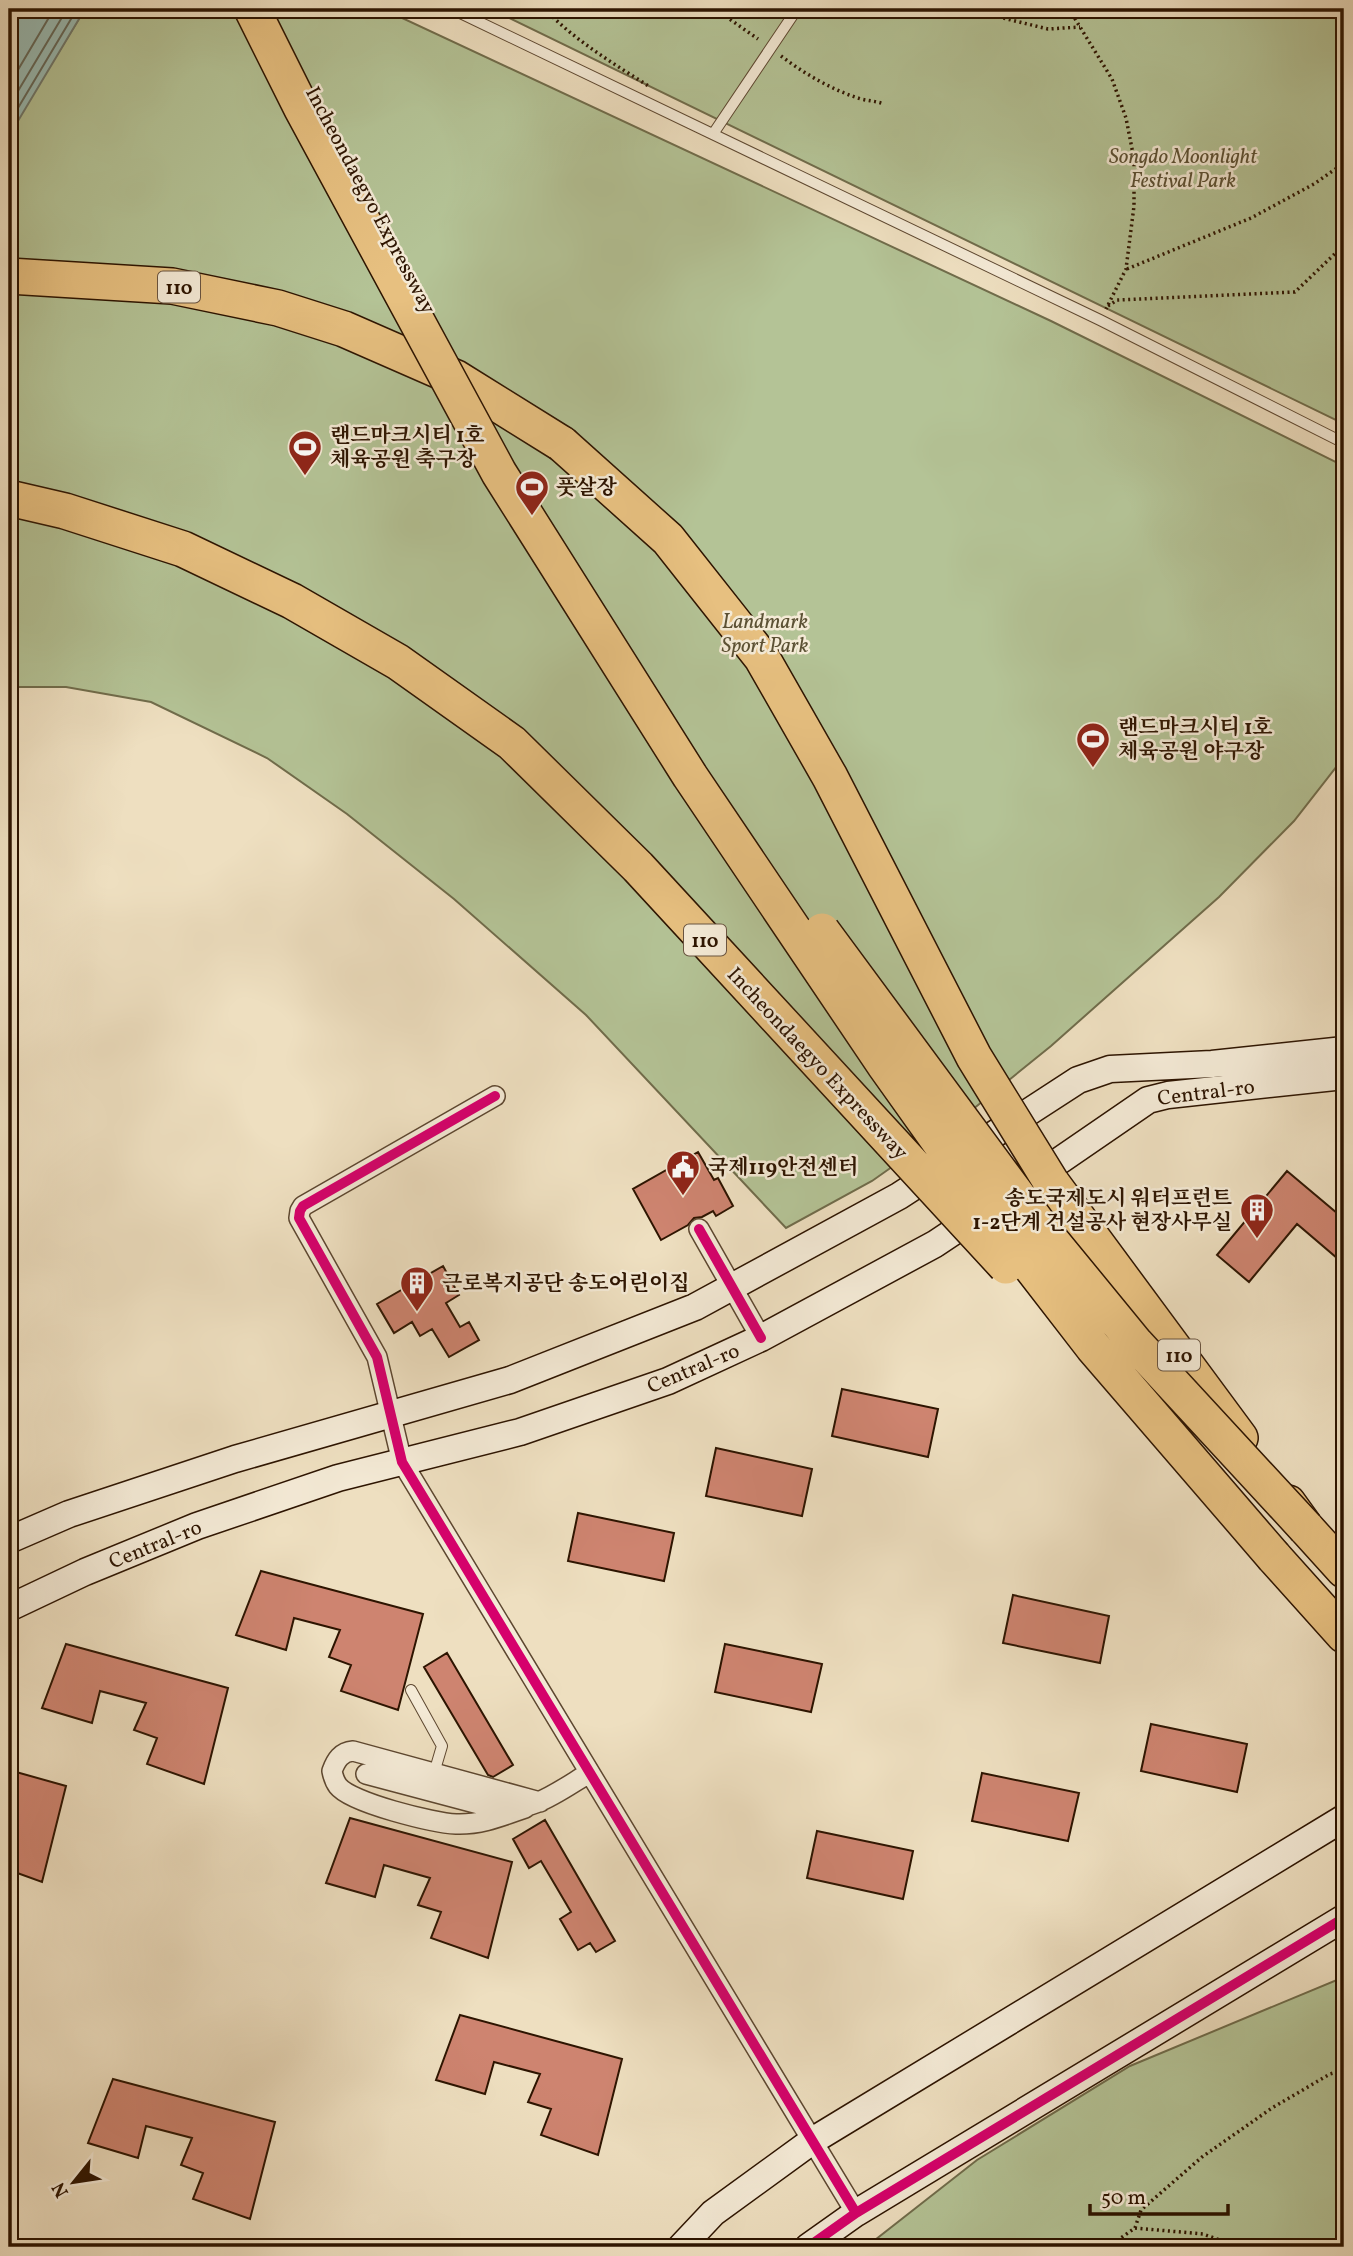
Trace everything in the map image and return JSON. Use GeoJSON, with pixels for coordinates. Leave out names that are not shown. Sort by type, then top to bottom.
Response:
{"type":"FeatureCollection","features":[{"type":"Feature","properties":{"kind":"highway","name":"Incheondaegyo Expressway"},"geometry":{"type":"LineString","coordinates":[[253,9],[314,133],[499,473],[682,765],[884,1064],[998,1224],[1093,1347],[1274,1557]]}},
{"type":"Feature","properties":{"kind":"highway","name":"Incheondaegyo Expressway"},"geometry":{"type":"LineString","coordinates":[[271,9],[429,310],[515,462],[601,605],[705,766],[907,1048],[1045,1233],[1136,1344],[1344,1570]]}},
{"type":"Feature","properties":{"kind":"highway","name":"Incheondaegyo Expressway"},"geometry":{"type":"LineString","coordinates":[[9,276],[173,286],[278,308],[344,329],[456,378],[562,444],[668,539],[762,659],[830,777],[974,1057],[1051,1182],[1306,1528]]}},
{"type":"Feature","properties":{"kind":"highway","name":"Incheondaegyo Expressway"},"geometry":{"type":"LineString","coordinates":[[9,498],[65,510],[183,549],[292,601],[398,662],[512,743],[638,867],[1344,1635]]}},
{"type":"Feature","properties":{"kind":"main road","name":"Central-ro"},"geometry":{"type":"LineString","coordinates":[[9,1541],[69,1514],[235,1459],[510,1380],[695,1307],[899,1196],[1078,1080],[1110,1069],[1212,1064],[1344,1049]]}},
{"type":"Feature","properties":{"kind":"main road","name":"Central-ro"},"geometry":{"type":"LineString","coordinates":[[9,1608],[85,1572],[197,1526],[338,1478],[520,1432],[668,1381],[761,1338],[935,1244],[1147,1100],[1168,1095],[1344,1076]]}},
{"type":"Feature","properties":{"kind":"main road"},"geometry":{"type":"LineString","coordinates":[[681,2247],[713,2213],[812,2141],[1344,1818]]}},
{"type":"Feature","properties":{"kind":"main road"},"geometry":{"type":"LineString","coordinates":[[808,2247],[856,2213],[1344,1918]]}},
{"type":"Feature","properties":{"kind":"street"},"geometry":{"type":"LineString","coordinates":[[495,1096],[310,1202],[300,1211],[299,1218],[377,1357],[402,1462],[856,2213]]}},
{"type":"Feature","properties":{"kind":"street"},"geometry":{"type":"LineString","coordinates":[[699,1229],[761,1338]]}},
{"type":"Feature","properties":{"kind":"street"},"geometry":{"type":"LineString","coordinates":[[533,1805],[434,1773],[353,1751],[338,1758],[332,1771],[337,1785],[373,1805],[411,1816],[456,1824],[488,1821],[533,1805],[589,1773]]}},
{"type":"Feature","properties":{"kind":"street"},"geometry":{"type":"LineString","coordinates":[[366,1774],[494,1808],[510,1810],[533,1805]]}},
{"type":"Feature","properties":{"kind":"lane"},"geometry":{"type":"LineString","coordinates":[[452,9],[1100,320],[1344,443]]}},
{"type":"Feature","properties":{"kind":"lane"},"geometry":{"type":"LineString","coordinates":[[713,134],[797,9]]}},
{"type":"Feature","properties":{"kind":"lane"},"geometry":{"type":"LineString","coordinates":[[411,1690],[442,1746],[434,1773]]}},
{"type":"Feature","properties":{"kind":"path"},"geometry":{"type":"LineString","coordinates":[[545,9],[586,45],[656,90]]}},
{"type":"Feature","properties":{"kind":"path"},"geometry":{"type":"LineString","coordinates":[[966,9],[1048,29],[1080,27]]}},
{"type":"Feature","properties":{"kind":"path"},"geometry":{"type":"LineString","coordinates":[[1069,9],[1112,79],[1126,118],[1134,159],[1134,206],[1125,270],[1100,320]]}},
{"type":"Feature","properties":{"kind":"path"},"geometry":{"type":"LineString","coordinates":[[721,13],[758,39],[765,29]]}},
{"type":"Feature","properties":{"kind":"path"},"geometry":{"type":"LineString","coordinates":[[779,55],[833,88],[860,99],[884,104]]}},
{"type":"Feature","properties":{"kind":"path"},"geometry":{"type":"LineString","coordinates":[[1125,270],[1136,263],[1251,218],[1314,184],[1344,163]]}},
{"type":"Feature","properties":{"kind":"path"},"geometry":{"type":"LineString","coordinates":[[1106,307],[1117,300],[1295,292],[1344,245]]}},
{"type":"Feature","properties":{"kind":"path"},"geometry":{"type":"LineString","coordinates":[[1108,2247],[1135,2228],[1141,2210],[1202,2157],[1272,2108],[1329,2074],[1344,2070]]}},
{"type":"Feature","properties":{"kind":"path"},"geometry":{"type":"LineString","coordinates":[[1135,2228],[1203,2234],[1239,2247]]}},
{"type":"Feature","properties":{"kind":"green space","name":"Landmark Sport Park"},"geometry":{"type":"Polygon","coordinates":[[[85,9],[383,9],[1051,321],[1344,466],[1344,757],[1294,821],[1219,897],[1051,1046],[967,1114],[872,1181],[786,1228],[586,1015],[454,899],[347,814],[267,758],[151,702],[66,687],[9,687],[9,133],[85,9]]]}},
{"type":"Feature","properties":{"kind":"green space","name":"Songdo Moonlight Festival Park"},"geometry":{"type":"Polygon","coordinates":[[[491,9],[1344,9],[1344,424],[491,9]]]}},
{"type":"Feature","properties":{"kind":"green space"},"geometry":{"type":"Polygon","coordinates":[[[1344,1977],[1344,2247],[866,2247],[977,2160],[1130,2066],[1344,1977]]]}},
{"type":"Feature","properties":{"kind":"water"},"geometry":{"type":"Polygon","coordinates":[[[9,9],[85,9],[9,136],[9,9]]]}},
{"type":"Feature","properties":{"kind":"building","name":"국제119안전센터"},"geometry":{"type":"Polygon","coordinates":[[[698,1152],[714,1180],[718,1178],[733,1206],[716,1216],[713,1211],[694,1218],[688,1225],[661,1240],[633,1189],[698,1152]]]}},
{"type":"Feature","properties":{"kind":"building","name":"송도국제도시 워터프런트 1-2단계 건설공사 현장사무실"},"geometry":{"type":"Polygon","coordinates":[[[1287,1171],[1344,1219],[1344,1264],[1297,1224],[1249,1282],[1217,1255],[1287,1171]]]}},
{"type":"Feature","properties":{"kind":"building","name":"근로복지공단 송도어린이집"},"geometry":{"type":"Polygon","coordinates":[[[443,1266],[459,1295],[446,1303],[460,1327],[469,1322],[479,1340],[449,1357],[432,1329],[420,1336],[412,1322],[394,1333],[377,1304],[443,1266]]]}},
{"type":"Feature","properties":{"kind":"building"},"geometry":{"type":"Polygon","coordinates":[[[842,1389],[938,1409],[928,1457],[832,1436],[842,1389]]]}},
{"type":"Feature","properties":{"kind":"building"},"geometry":{"type":"Polygon","coordinates":[[[716,1448],[812,1469],[802,1516],[706,1496],[716,1448]]]}},
{"type":"Feature","properties":{"kind":"building"},"geometry":{"type":"Polygon","coordinates":[[[578,1513],[674,1533],[664,1581],[568,1561],[578,1513]]]}},
{"type":"Feature","properties":{"kind":"building"},"geometry":{"type":"Polygon","coordinates":[[[261,1571],[423,1614],[398,1710],[341,1691],[351,1665],[329,1657],[340,1630],[294,1618],[286,1650],[236,1635],[261,1571]]]}},
{"type":"Feature","properties":{"kind":"building"},"geometry":{"type":"Polygon","coordinates":[[[1013,1595],[1109,1616],[1100,1663],[1003,1643],[1013,1595]]]}},
{"type":"Feature","properties":{"kind":"building"},"geometry":{"type":"Polygon","coordinates":[[[66,1644],[228,1688],[204,1784],[147,1764],[157,1738],[134,1730],[146,1703],[100,1691],[92,1723],[42,1708],[66,1644]]]}},
{"type":"Feature","properties":{"kind":"building"},"geometry":{"type":"Polygon","coordinates":[[[725,1644],[822,1664],[811,1712],[715,1692],[725,1644]]]}},
{"type":"Feature","properties":{"kind":"building"},"geometry":{"type":"Polygon","coordinates":[[[447,1653],[513,1765],[493,1777],[488,1775],[424,1667],[447,1653]]]}},
{"type":"Feature","properties":{"kind":"building"},"geometry":{"type":"Polygon","coordinates":[[[1151,1724],[1247,1744],[1237,1792],[1141,1771],[1151,1724]]]}},
{"type":"Feature","properties":{"kind":"building"},"geometry":{"type":"Polygon","coordinates":[[[9,1770],[66,1786],[42,1882],[9,1870],[9,1770]]]}},
{"type":"Feature","properties":{"kind":"building"},"geometry":{"type":"Polygon","coordinates":[[[982,1773],[1079,1793],[1068,1841],[972,1821],[982,1773]]]}},
{"type":"Feature","properties":{"kind":"building"},"geometry":{"type":"Polygon","coordinates":[[[350,1818],[512,1862],[488,1958],[431,1938],[441,1912],[418,1905],[430,1878],[384,1865],[375,1897],[326,1883],[350,1818]]]}},
{"type":"Feature","properties":{"kind":"building"},"geometry":{"type":"Polygon","coordinates":[[[545,1820],[615,1941],[596,1952],[590,1943],[578,1950],[560,1919],[571,1912],[541,1861],[529,1868],[513,1839],[545,1820]]]}},
{"type":"Feature","properties":{"kind":"building"},"geometry":{"type":"Polygon","coordinates":[[[817,1831],[913,1851],[903,1899],[807,1878],[817,1831]]]}},
{"type":"Feature","properties":{"kind":"building"},"geometry":{"type":"Polygon","coordinates":[[[460,2015],[622,2059],[598,2155],[541,2135],[551,2109],[528,2102],[540,2074],[494,2062],[485,2094],[436,2080],[460,2015]]]}},
{"type":"Feature","properties":{"kind":"building"},"geometry":{"type":"Polygon","coordinates":[[[113,2079],[275,2122],[250,2219],[193,2199],[203,2173],[181,2165],[192,2138],[146,2126],[138,2158],[88,2143],[113,2079]]]}},
{"type":"Feature","properties":{"kind":"cycle path"},"geometry":{"type":"LineString","coordinates":[[495,1096],[303,1206],[299,1218],[377,1357],[402,1462],[856,2213]]}},
{"type":"Feature","properties":{"kind":"cycle path"},"geometry":{"type":"LineString","coordinates":[[699,1229],[761,1338]]}},
{"type":"Feature","properties":{"kind":"cycle path"},"geometry":{"type":"LineString","coordinates":[[808,2247],[856,2213],[1344,1918]]}},
{"type":"Feature","properties":{"kind":"place","name":"랜드마크시티 1호 체육공원 축구장"},"geometry":{"type":"Point","coordinates":[305,477]}},
{"type":"Feature","properties":{"kind":"place","name":"풋살장"},"geometry":{"type":"Point","coordinates":[532,517]}},
{"type":"Feature","properties":{"kind":"place","name":"랜드마크시티 1호 체육공원 야구장"},"geometry":{"type":"Point","coordinates":[1093,769]}},
{"type":"Feature","properties":{"kind":"place","name":"국제119안전센터"},"geometry":{"type":"Point","coordinates":[683,1197]}},
{"type":"Feature","properties":{"kind":"place","name":"송도국제도시 워터프런트 1-2단계 건설공사 현장사무실"},"geometry":{"type":"Point","coordinates":[1257,1240]}},
{"type":"Feature","properties":{"kind":"place","name":"근로복지공단 송도어린이집"},"geometry":{"type":"Point","coordinates":[417,1313]}}]}
